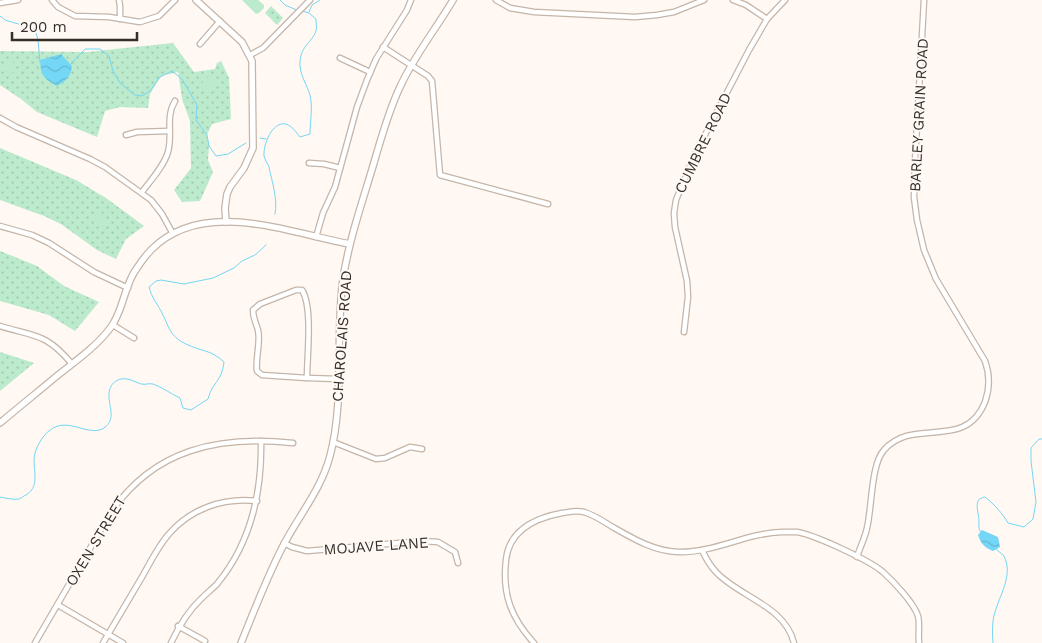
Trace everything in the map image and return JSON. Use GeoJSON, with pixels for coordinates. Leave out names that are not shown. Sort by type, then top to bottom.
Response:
{"type":"FeatureCollection","features":[{"type":"Feature","properties":{"kind":"street"},"geometry":{"type":"LineString","coordinates":[[0,3],[18,0]]}},
{"type":"Feature","properties":{"kind":"street"},"geometry":{"type":"LineString","coordinates":[[52,0],[58,7],[74,16],[109,17],[140,22],[159,16],[175,0]]}},
{"type":"Feature","properties":{"kind":"street"},"geometry":{"type":"LineString","coordinates":[[118,0],[120,19]]}},
{"type":"Feature","properties":{"kind":"street"},"geometry":{"type":"LineString","coordinates":[[196,0],[242,42],[252,61],[253,148],[244,168],[227,194],[226,222]]}},
{"type":"Feature","properties":{"kind":"street"},"geometry":{"type":"LineString","coordinates":[[250,55],[263,48],[310,0]]}},
{"type":"Feature","properties":{"kind":"street"},"geometry":{"type":"LineString","coordinates":[[316,236],[323,213],[335,187],[357,107],[370,72],[411,0]]}},
{"type":"Feature","properties":{"kind":"street","name":"CHAROLAIS ROAD"},"geometry":{"type":"LineString","coordinates":[[241,643],[284,543],[309,505],[324,477],[333,442],[343,286],[350,244],[393,103],[411,65],[454,0]]}},
{"type":"Feature","properties":{"kind":"street"},"geometry":{"type":"LineString","coordinates":[[496,0],[510,8],[534,12],[635,17],[657,16],[674,12],[704,0]]}},
{"type":"Feature","properties":{"kind":"street"},"geometry":{"type":"LineString","coordinates":[[733,0],[746,4],[767,19]]}},
{"type":"Feature","properties":{"kind":"street","name":"CUMBRE ROAD"},"geometry":{"type":"LineString","coordinates":[[684,332],[688,297],[687,281],[675,227],[674,213],[676,200],[707,130],[749,50],[767,19],[785,0]]}},
{"type":"Feature","properties":{"kind":"street","name":"BARLEY GRAIN ROAD"},"geometry":{"type":"LineString","coordinates":[[857,557],[867,529],[877,463],[883,450],[905,435],[953,431],[968,425],[980,414],[989,389],[989,375],[985,361],[936,279],[924,250],[917,220],[914,197],[914,161],[924,0]]}},
{"type":"Feature","properties":{"kind":"street"},"geometry":{"type":"LineString","coordinates":[[200,44],[220,21]]}},
{"type":"Feature","properties":{"kind":"street"},"geometry":{"type":"LineString","coordinates":[[383,47],[428,76],[432,81],[440,175],[548,204]]}},
{"type":"Feature","properties":{"kind":"street"},"geometry":{"type":"LineString","coordinates":[[340,58],[370,72]]}},
{"type":"Feature","properties":{"kind":"street"},"geometry":{"type":"LineString","coordinates":[[142,192],[167,156],[170,145],[171,110],[175,101]]}},
{"type":"Feature","properties":{"kind":"street"},"geometry":{"type":"LineString","coordinates":[[0,118],[16,127],[105,166],[142,192],[158,208],[173,234]]}},
{"type":"Feature","properties":{"kind":"street"},"geometry":{"type":"LineString","coordinates":[[126,135],[136,132],[169,131]]}},
{"type":"Feature","properties":{"kind":"street"},"geometry":{"type":"LineString","coordinates":[[309,163],[340,168]]}},
{"type":"Feature","properties":{"kind":"street"},"geometry":{"type":"LineString","coordinates":[[0,423],[97,343],[113,325],[135,270],[151,250],[173,234],[195,226],[226,222],[258,223],[350,244]]}},
{"type":"Feature","properties":{"kind":"street"},"geometry":{"type":"LineString","coordinates":[[0,226],[32,235],[49,243],[94,272],[128,288]]}},
{"type":"Feature","properties":{"kind":"street"},"geometry":{"type":"LineString","coordinates":[[307,378],[308,307],[306,295],[302,290],[296,290],[260,304],[253,310],[258,330],[257,371],[262,375],[307,378],[338,379]]}},
{"type":"Feature","properties":{"kind":"street"},"geometry":{"type":"LineString","coordinates":[[113,325],[134,338]]}},
{"type":"Feature","properties":{"kind":"street"},"geometry":{"type":"LineString","coordinates":[[0,326],[38,335],[61,351],[72,364]]}},
{"type":"Feature","properties":{"kind":"street"},"geometry":{"type":"LineString","coordinates":[[171,643],[178,626],[229,569],[250,524],[260,473],[261,441]]}},
{"type":"Feature","properties":{"kind":"street","name":"OXEN STREET"},"geometry":{"type":"LineString","coordinates":[[35,643],[110,514],[119,500],[139,478],[172,457],[190,451],[223,444],[261,441],[294,443]]}},
{"type":"Feature","properties":{"kind":"street"},"geometry":{"type":"LineString","coordinates":[[333,442],[376,459],[385,458],[410,447],[422,449]]}},
{"type":"Feature","properties":{"kind":"street"},"geometry":{"type":"LineString","coordinates":[[103,643],[159,549],[176,526],[197,511],[218,503],[238,500],[256,501]]}},
{"type":"Feature","properties":{"kind":"street"},"geometry":{"type":"LineString","coordinates":[[534,643],[517,622],[507,599],[505,565],[507,550],[514,537],[525,526],[536,520],[576,511],[585,512],[630,537],[653,547],[678,552],[702,550],[781,532],[797,532],[822,540],[882,572],[910,603],[918,617],[919,643]]}},
{"type":"Feature","properties":{"kind":"street","name":"MOJAVE LANE"},"geometry":{"type":"LineString","coordinates":[[284,543],[307,551],[422,541],[438,542],[455,552],[458,563]]}},
{"type":"Feature","properties":{"kind":"street"},"geometry":{"type":"LineString","coordinates":[[702,550],[707,562],[718,574],[764,605],[784,624],[794,643]]}},
{"type":"Feature","properties":{"kind":"street"},"geometry":{"type":"LineString","coordinates":[[58,605],[123,643]]}},
{"type":"Feature","properties":{"kind":"street"},"geometry":{"type":"LineString","coordinates":[[178,626],[205,641]]}},
{"type":"Feature","properties":{"kind":"green space"},"geometry":{"type":"Polygon","coordinates":[[[242,0],[258,0],[264,5],[264,8],[256,14],[242,0]]]}},
{"type":"Feature","properties":{"kind":"green space"},"geometry":{"type":"Polygon","coordinates":[[[271,6],[283,18],[277,25],[265,13],[271,6]]]}},
{"type":"Feature","properties":{"kind":"green space"},"geometry":{"type":"Polygon","coordinates":[[[173,43],[194,72],[215,69],[217,63],[221,61],[229,78],[231,119],[212,124],[207,135],[209,146],[208,160],[213,172],[200,201],[182,202],[174,190],[191,168],[190,121],[182,99],[178,72],[161,76],[150,94],[148,108],[120,107],[105,111],[97,137],[37,112],[0,85],[0,51],[87,52],[173,43]]]}},
{"type":"Feature","properties":{"kind":"green space"},"geometry":{"type":"Polygon","coordinates":[[[7,61],[12,61],[15,66],[12,74],[5,69],[7,61]]]}},
{"type":"Feature","properties":{"kind":"green space"},"geometry":{"type":"Polygon","coordinates":[[[208,77],[214,79],[216,84],[209,94],[205,93],[202,84],[204,79],[208,77]]]}},
{"type":"Feature","properties":{"kind":"green space"},"geometry":{"type":"Polygon","coordinates":[[[0,148],[76,180],[106,198],[144,226],[126,239],[116,259],[97,250],[61,224],[0,200],[0,148]]]}},
{"type":"Feature","properties":{"kind":"green space"},"geometry":{"type":"Polygon","coordinates":[[[97,211],[101,211],[106,222],[105,227],[101,228],[95,218],[97,211]]]}},
{"type":"Feature","properties":{"kind":"green space"},"geometry":{"type":"Polygon","coordinates":[[[0,251],[37,266],[64,286],[99,302],[75,331],[49,315],[0,301],[0,251]]]}},
{"type":"Feature","properties":{"kind":"green space"},"geometry":{"type":"Polygon","coordinates":[[[0,352],[34,363],[0,391],[0,352]]]}},
{"type":"Feature","properties":{"kind":"water"},"geometry":{"type":"Polygon","coordinates":[[[61,54],[72,66],[68,78],[57,86],[44,76],[40,60],[61,54]]]}},
{"type":"Feature","properties":{"kind":"water"},"geometry":{"type":"Polygon","coordinates":[[[982,530],[998,537],[1000,547],[993,551],[984,545],[978,535],[982,530]]]}},
{"type":"Feature","properties":{"kind":"waterway"},"geometry":{"type":"LineString","coordinates":[[280,0],[285,5],[299,11]]}},
{"type":"Feature","properties":{"kind":"waterway"},"geometry":{"type":"LineString","coordinates":[[309,12],[312,5],[320,0]]}},
{"type":"Feature","properties":{"kind":"waterway"},"geometry":{"type":"LineString","coordinates":[[275,214],[274,190],[269,167],[264,156],[269,135],[281,124],[290,126],[300,137],[310,134],[311,100],[302,74],[300,59],[316,31],[316,19],[309,13],[302,11]]}},
{"type":"Feature","properties":{"kind":"waterway"},"geometry":{"type":"LineString","coordinates":[[0,16],[5,20],[35,29],[40,62]]}},
{"type":"Feature","properties":{"kind":"waterway"},"geometry":{"type":"LineString","coordinates":[[70,65],[85,49],[100,49],[109,56],[113,71],[120,83],[135,95],[142,96],[150,91],[160,77],[172,71],[182,79],[197,105],[196,120],[207,135],[209,146],[216,156],[228,154],[246,143]]}},
{"type":"Feature","properties":{"kind":"waterway"},"geometry":{"type":"LineString","coordinates":[[260,138],[266,139]]}},
{"type":"Feature","properties":{"kind":"waterway"},"geometry":{"type":"LineString","coordinates":[[0,497],[19,499],[31,491],[35,481],[35,453],[40,441],[49,431],[63,425],[92,430],[104,428],[110,421],[111,416],[110,389],[119,379],[156,385],[180,398],[183,408],[191,410],[208,399],[221,374],[224,362],[214,355],[192,347],[176,338],[170,330],[149,287],[156,281],[161,280],[184,284],[213,278],[255,255],[266,245]]}},
{"type":"Feature","properties":{"kind":"waterway"},"geometry":{"type":"LineString","coordinates":[[981,533],[979,530],[977,506],[981,498],[985,497],[992,503],[1008,523],[1024,527],[1033,519],[1036,502],[1031,448],[1039,439],[1042,439]]}},
{"type":"Feature","properties":{"kind":"waterway"},"geometry":{"type":"LineString","coordinates":[[993,643],[994,617],[1007,576],[1004,556],[995,548]]}}]}
